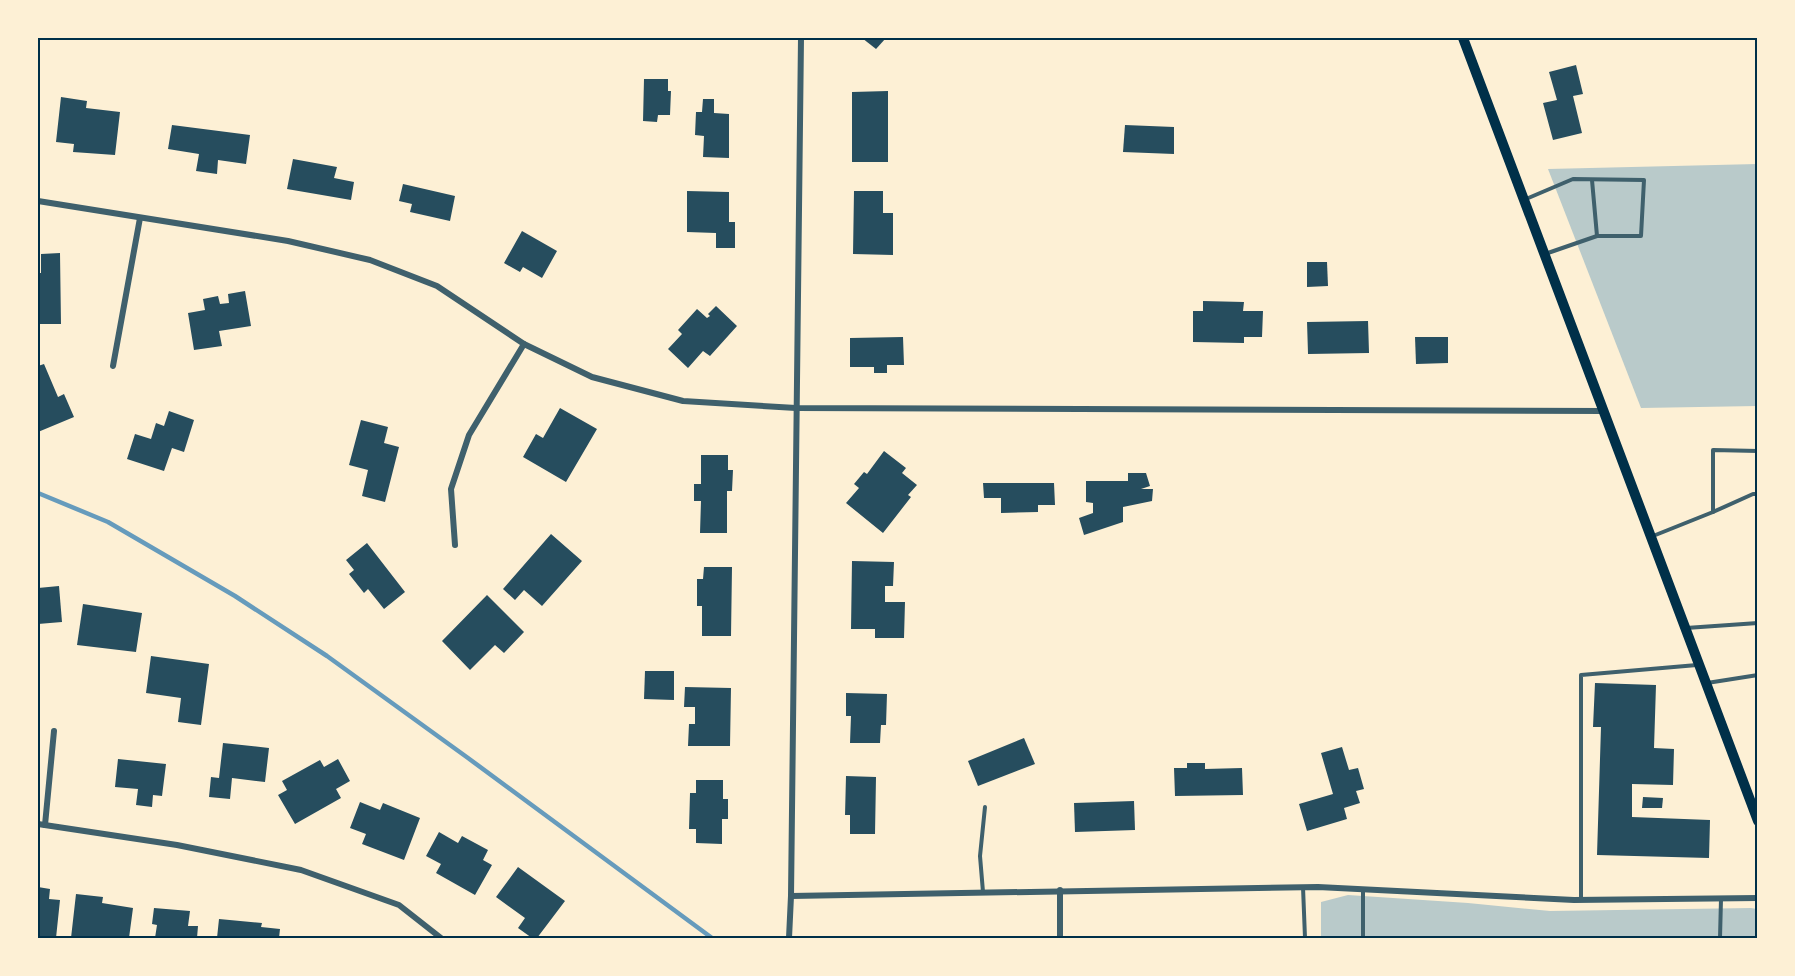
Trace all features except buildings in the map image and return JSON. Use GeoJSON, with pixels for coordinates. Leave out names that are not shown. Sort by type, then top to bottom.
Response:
{"type":"FeatureCollection","features":[{"type":"Feature","properties":{"kind":"main road"},"geometry":{"type":"LineString","coordinates":[[1462,38],[1758,821]]}},
{"type":"Feature","properties":{"kind":"street"},"geometry":{"type":"LineString","coordinates":[[789,939],[801,38]]}},
{"type":"Feature","properties":{"kind":"street"},"geometry":{"type":"LineString","coordinates":[[38,201],[288,241],[370,260],[437,286],[524,344],[592,377],[683,401],[796,408],[1604,411]]}},
{"type":"Feature","properties":{"kind":"street"},"geometry":{"type":"LineString","coordinates":[[113,366],[140,218]]}},
{"type":"Feature","properties":{"kind":"street"},"geometry":{"type":"LineString","coordinates":[[455,545],[451,489],[469,435],[524,344]]}},
{"type":"Feature","properties":{"kind":"street"},"geometry":{"type":"LineString","coordinates":[[54,731],[41,824],[177,845],[302,870],[399,905],[441,939]]}},
{"type":"Feature","properties":{"kind":"street"},"geometry":{"type":"LineString","coordinates":[[791,896],[1304,886],[1581,900],[1758,898]]}},
{"type":"Feature","properties":{"kind":"street"},"geometry":{"type":"LineString","coordinates":[[1060,890],[1060,939]]}},
{"type":"Feature","properties":{"kind":"lane"},"geometry":{"type":"LineString","coordinates":[[1524,200],[1573,179],[1644,180],[1641,236],[1597,236],[1544,254]]}},
{"type":"Feature","properties":{"kind":"lane"},"geometry":{"type":"LineString","coordinates":[[1592,180],[1597,236]]}},
{"type":"Feature","properties":{"kind":"lane"},"geometry":{"type":"LineString","coordinates":[[1713,512],[1713,450],[1758,451]]}},
{"type":"Feature","properties":{"kind":"lane"},"geometry":{"type":"LineString","coordinates":[[1651,536],[1753,494],[1758,494]]}},
{"type":"Feature","properties":{"kind":"lane"},"geometry":{"type":"LineString","coordinates":[[1685,628],[1758,623]]}},
{"type":"Feature","properties":{"kind":"lane"},"geometry":{"type":"LineString","coordinates":[[1581,900],[1581,675],[1699,665]]}},
{"type":"Feature","properties":{"kind":"lane"},"geometry":{"type":"LineString","coordinates":[[1706,683],[1758,675]]}},
{"type":"Feature","properties":{"kind":"lane"},"geometry":{"type":"LineString","coordinates":[[983,892],[980,856],[985,807]]}},
{"type":"Feature","properties":{"kind":"lane"},"geometry":{"type":"LineString","coordinates":[[1304,886],[1305,939]]}},
{"type":"Feature","properties":{"kind":"lane"},"geometry":{"type":"LineString","coordinates":[[1363,888],[1363,939]]}},
{"type":"Feature","properties":{"kind":"lane"},"geometry":{"type":"LineString","coordinates":[[1720,939],[1721,898]]}},
{"type":"Feature","properties":{"kind":"shaded area"},"geometry":{"type":"Polygon","coordinates":[[[1757,164],[1757,406],[1641,408],[1548,169],[1757,164]]]}},
{"type":"Feature","properties":{"kind":"shaded area"},"geometry":{"type":"Polygon","coordinates":[[[1348,895],[1550,911],[1751,908],[1757,909],[1757,938],[1321,938],[1321,902],[1348,895]]]}},
{"type":"Feature","properties":{"kind":"waterway"},"geometry":{"type":"LineString","coordinates":[[38,493],[108,522],[235,596],[327,656],[712,938]]}}]}
